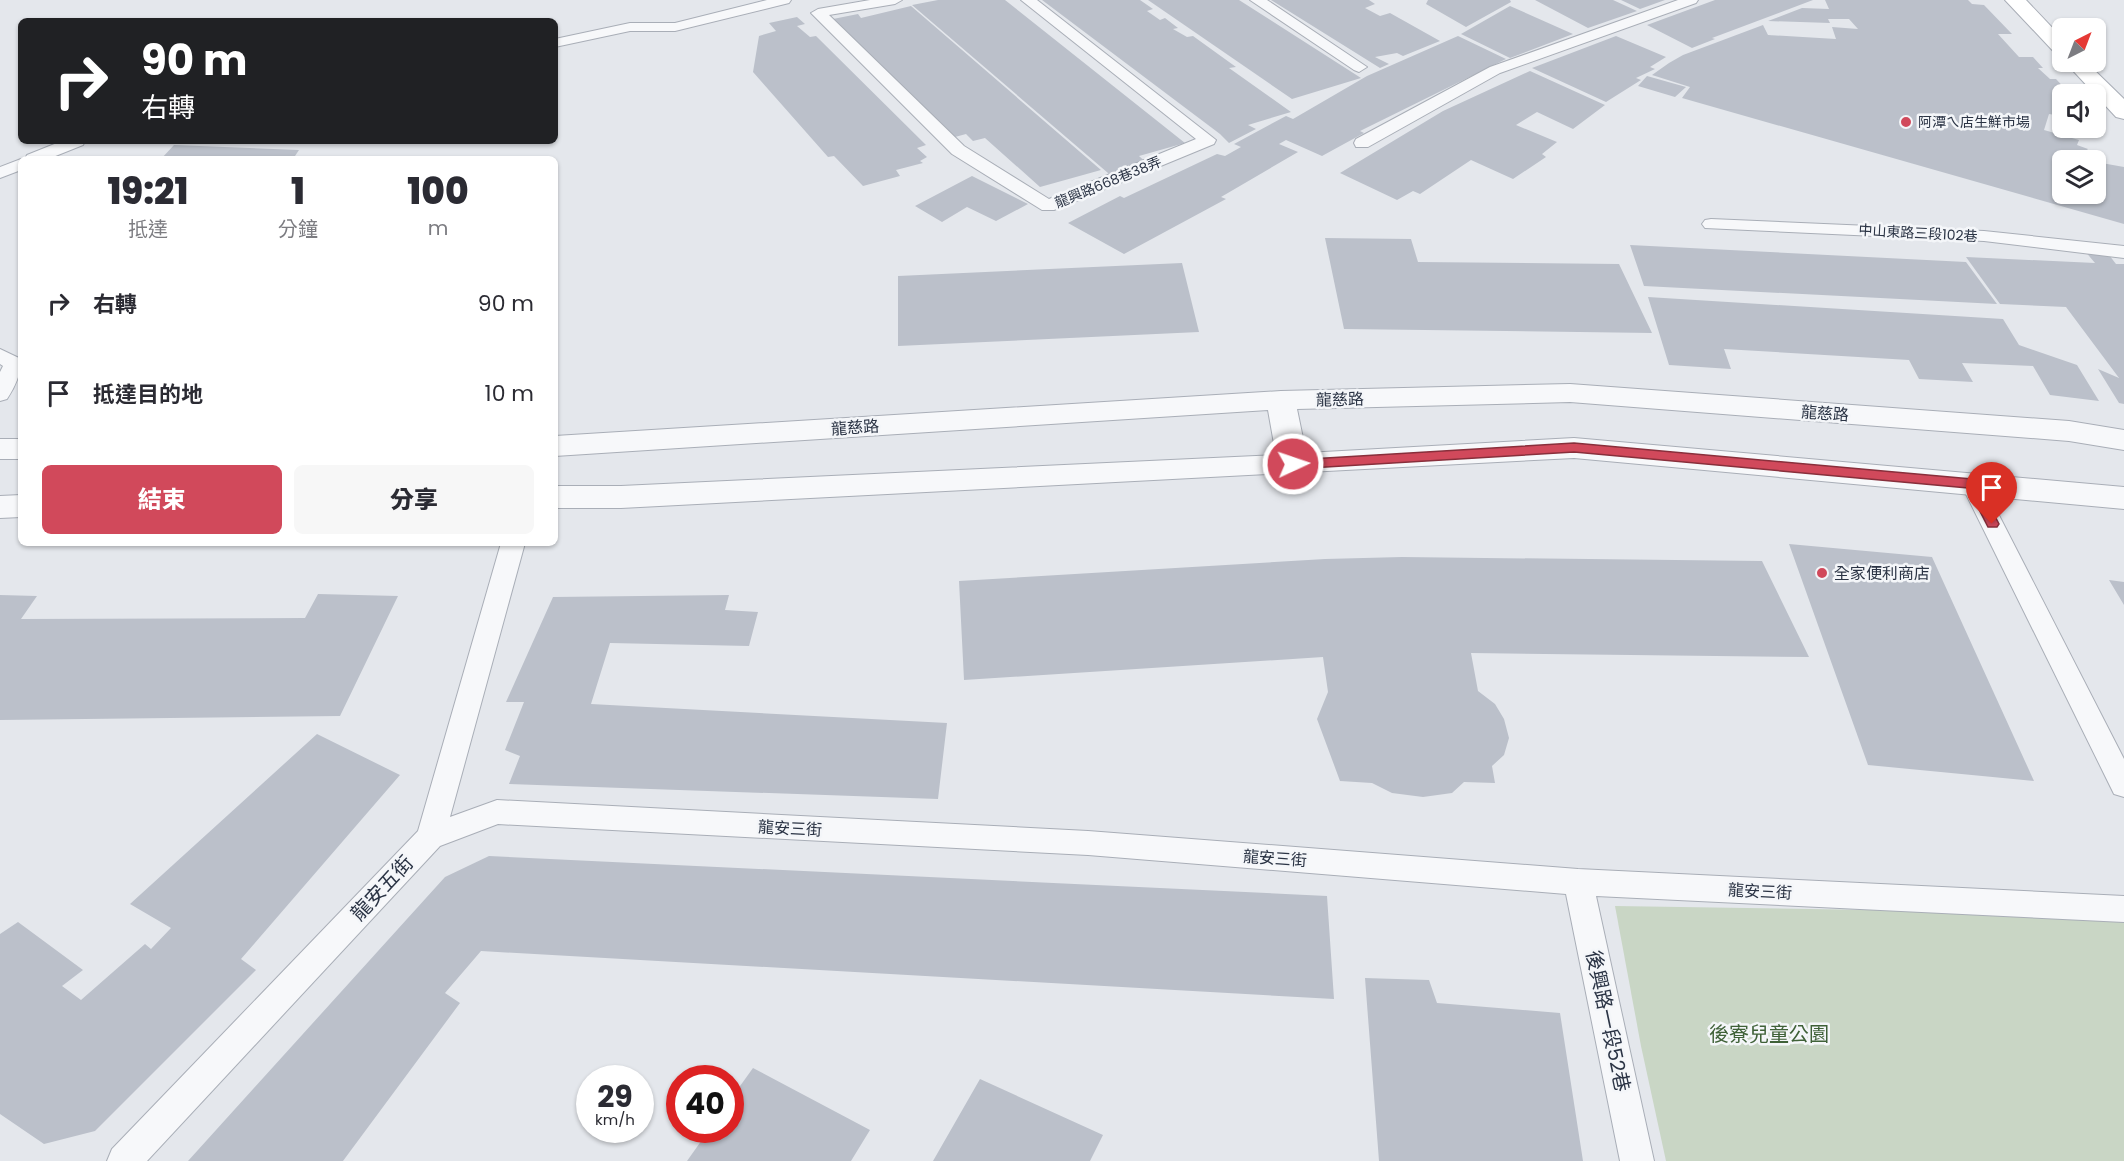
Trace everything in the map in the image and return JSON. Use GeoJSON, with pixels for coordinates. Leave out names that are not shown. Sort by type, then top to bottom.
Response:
{"type":"FeatureCollection","features":[{"type":"Feature","properties":{"kind":"main road"},"geometry":{"type":"LineString","coordinates":[[2015,0],[2052,39]]}},
{"type":"Feature","properties":{"kind":"main road"},"geometry":{"type":"LineString","coordinates":[[2085,72],[2124,112]]}},
{"type":"Feature","properties":{"kind":"street","name":"龍慈路"},"geometry":{"type":"LineString","coordinates":[[558,446],[1281,400],[1570,393],[2057,430],[2124,440]]}},
{"type":"Feature","properties":{"kind":"street"},"geometry":{"type":"LineString","coordinates":[[1281,400],[1293,464]]}},
{"type":"Feature","properties":{"kind":"street"},"geometry":{"type":"LineString","coordinates":[[558,497],[633,496],[1293,464],[1574,447],[2124,498]]}},
{"type":"Feature","properties":{"kind":"street"},"geometry":{"type":"LineString","coordinates":[[0,449],[18,449]]}},
{"type":"Feature","properties":{"kind":"street"},"geometry":{"type":"LineString","coordinates":[[0,507],[18,506]]}},
{"type":"Feature","properties":{"kind":"lane"},"geometry":{"type":"LineString","coordinates":[[558,42],[630,27],[675,27],[784,0]]}},
{"type":"Feature","properties":{"kind":"lane","name":"龍興路668巷38弄"},"geometry":{"type":"LineString","coordinates":[[895,0],[818,13],[958,150],[1048,206],[1208,140],[1028,0]]}},
{"type":"Feature","properties":{"kind":"lane"},"geometry":{"type":"LineString","coordinates":[[1257,0],[1359,67]]}},
{"type":"Feature","properties":{"kind":"lane"},"geometry":{"type":"LineString","coordinates":[[1362,143],[1496,70],[1689,0]]}},
{"type":"Feature","properties":{"kind":"lane"},"geometry":{"type":"LineString","coordinates":[[40,156],[70,144]]}},
{"type":"Feature","properties":{"kind":"lane"},"geometry":{"type":"LineString","coordinates":[[0,173],[18,165]]}},
{"type":"Feature","properties":{"kind":"lane","name":"中山東路三段102巷"},"geometry":{"type":"LineString","coordinates":[[1711,224],[1983,236],[2124,252]]}},
{"type":"Feature","properties":{"kind":"lane"},"geometry":{"type":"LineString","coordinates":[[0,355],[14,364],[0,394]]}},
{"type":"Feature","properties":{"kind":"lane"},"geometry":{"type":"LineString","coordinates":[[1972,484],[2124,786]]}},
{"type":"Feature","properties":{"kind":"lane","name":"龍安五街"},"geometry":{"type":"LineString","coordinates":[[124,1161],[430,837],[512,546]]}},
{"type":"Feature","properties":{"kind":"lane","name":"龍安三街"},"geometry":{"type":"LineString","coordinates":[[430,837],[497,812],[1088,843],[1578,882],[2124,909]]}},
{"type":"Feature","properties":{"kind":"lane","name":"後興路一段52巷"},"geometry":{"type":"LineString","coordinates":[[1578,882],[1637,1161]]}},
{"type":"Feature","properties":{"kind":"green space","name":"後寮兒童公園"},"geometry":{"type":"Polygon","coordinates":[[[1615,906],[2124,914],[2124,1161],[1666,1161],[1641,1046],[1615,906]]]}},
{"type":"Feature","properties":{"kind":"building"},"geometry":{"type":"Polygon","coordinates":[[[938,0],[1005,0],[1185,143],[1139,156],[1150,166],[1115,179],[912,5],[938,0]]]}},
{"type":"Feature","properties":{"kind":"building"},"geometry":{"type":"Polygon","coordinates":[[[1042,0],[1140,0],[1153,9],[1147,11],[1160,20],[1165,18],[1178,28],[1173,29],[1187,37],[1193,36],[1236,67],[1229,68],[1291,112],[1248,125],[1256,129],[1229,143],[1042,0]]]}},
{"type":"Feature","properties":{"kind":"building"},"geometry":{"type":"Polygon","coordinates":[[[1148,0],[1239,0],[1361,78],[1292,99],[1148,0]]]}},
{"type":"Feature","properties":{"kind":"building"},"geometry":{"type":"Polygon","coordinates":[[[1271,0],[1369,0],[1375,4],[1365,8],[1380,16],[1390,13],[1440,41],[1403,56],[1397,53],[1375,57],[1389,64],[1380,68],[1271,0]]]}},
{"type":"Feature","properties":{"kind":"building"},"geometry":{"type":"Polygon","coordinates":[[[1428,0],[1510,0],[1511,2],[1466,27],[1426,4],[1428,0]]]}},
{"type":"Feature","properties":{"kind":"building"},"geometry":{"type":"Polygon","coordinates":[[[1535,0],[1613,0],[1637,11],[1588,28],[1535,0]]]}},
{"type":"Feature","properties":{"kind":"building"},"geometry":{"type":"Polygon","coordinates":[[[1621,0],[1665,0],[1640,9],[1621,0]]]}},
{"type":"Feature","properties":{"kind":"building"},"geometry":{"type":"Polygon","coordinates":[[[1715,0],[1813,0],[1712,38],[1715,39],[1692,48],[1647,25],[1715,0]]]}},
{"type":"Feature","properties":{"kind":"building","name":"阿潭ㄟ店生鮮市場"},"geometry":{"type":"Polygon","coordinates":[[[1825,0],[1968,0],[1972,4],[1984,5],[2012,34],[1998,34],[2019,57],[2033,57],[2043,68],[2038,68],[2050,79],[2056,79],[2061,84],[2052,84],[2052,114],[2049,114],[2044,130],[2052,132],[2052,138],[2079,140],[2077,145],[2088,149],[2052,150],[2052,203],[1682,98],[1690,87],[1652,75],[1683,55],[1763,25],[1768,35],[1836,39],[1832,27],[1858,29],[1849,19],[1828,19],[1830,23],[1768,21],[1802,8],[1829,9],[1825,0]]]}},
{"type":"Feature","properties":{"kind":"building"},"geometry":{"type":"Polygon","coordinates":[[[911,6],[1101,170],[1040,187],[985,138],[973,141],[966,134],[955,137],[833,19],[858,14],[861,18],[911,6]]]}},
{"type":"Feature","properties":{"kind":"building"},"geometry":{"type":"Polygon","coordinates":[[[1510,6],[1573,34],[1510,58],[1461,34],[1510,6]]]}},
{"type":"Feature","properties":{"kind":"building"},"geometry":{"type":"Polygon","coordinates":[[[797,17],[805,24],[797,26],[810,37],[816,36],[926,145],[917,148],[927,157],[920,161],[923,163],[896,170],[900,176],[863,186],[834,156],[828,157],[753,72],[759,36],[776,31],[769,23],[797,17]]]}},
{"type":"Feature","properties":{"kind":"building"},"geometry":{"type":"Polygon","coordinates":[[[1458,36],[1506,59],[1360,131],[1364,133],[1322,156],[1286,140],[1279,144],[1298,152],[1221,197],[1226,199],[1124,254],[1068,223],[1120,196],[1124,198],[1217,154],[1225,156],[1241,147],[1234,144],[1286,116],[1293,119],[1367,76],[1458,36]]]}},
{"type":"Feature","properties":{"kind":"building"},"geometry":{"type":"Polygon","coordinates":[[[1616,36],[1666,57],[1650,67],[1655,69],[1636,78],[1641,80],[1606,102],[1532,68],[1616,36]]]}},
{"type":"Feature","properties":{"kind":"building"},"geometry":{"type":"Polygon","coordinates":[[[1530,71],[1605,105],[1573,129],[1537,112],[1516,125],[1557,142],[1542,154],[1546,157],[1513,179],[1471,160],[1420,194],[1413,191],[1397,200],[1340,173],[1443,111],[1530,71]]]}},
{"type":"Feature","properties":{"kind":"building"},"geometry":{"type":"Polygon","coordinates":[[[1647,76],[1686,87],[1675,97],[1638,86],[1647,76]]]}},
{"type":"Feature","properties":{"kind":"building"},"geometry":{"type":"Polygon","coordinates":[[[174,145],[299,150],[295,156],[164,156],[174,145]]]}},
{"type":"Feature","properties":{"kind":"building","name":"阿潭ㄟ店生鮮市場"},"geometry":{"type":"Polygon","coordinates":[[[2106,164],[2124,167],[2124,224],[2054,204],[2106,204],[2106,164]]]}},
{"type":"Feature","properties":{"kind":"building"},"geometry":{"type":"Polygon","coordinates":[[[972,176],[1028,204],[996,221],[967,207],[942,222],[915,206],[972,176]]]}},
{"type":"Feature","properties":{"kind":"building"},"geometry":{"type":"Polygon","coordinates":[[[1325,238],[1411,239],[1418,262],[1619,264],[1652,333],[1344,329],[1325,238]]]}},
{"type":"Feature","properties":{"kind":"building"},"geometry":{"type":"Polygon","coordinates":[[[1630,245],[1966,262],[1997,304],[1644,286],[1630,245]]]}},
{"type":"Feature","properties":{"kind":"building"},"geometry":{"type":"Polygon","coordinates":[[[2084,250],[2106,251],[2116,264],[2124,264],[2124,404],[2119,403],[2098,369],[2119,378],[2066,307],[2000,304],[1966,257],[2095,263],[2084,250]]]}},
{"type":"Feature","properties":{"kind":"building"},"geometry":{"type":"Polygon","coordinates":[[[1182,263],[1199,332],[898,346],[898,276],[1182,263]]]}},
{"type":"Feature","properties":{"kind":"building"},"geometry":{"type":"Polygon","coordinates":[[[1648,297],[2003,319],[2019,345],[2077,365],[2099,401],[2050,395],[2033,366],[1962,363],[1973,382],[1919,379],[1909,360],[1724,349],[1731,369],[1669,365],[1648,297]]]}},
{"type":"Feature","properties":{"kind":"building"},"geometry":{"type":"Polygon","coordinates":[[[1789,544],[1932,557],[2034,781],[1868,765],[1789,544]]]}},
{"type":"Feature","properties":{"kind":"building"},"geometry":{"type":"Polygon","coordinates":[[[1402,557],[1762,561],[1809,657],[1471,653],[1478,691],[1495,704],[1504,719],[1509,738],[1504,755],[1492,766],[1495,783],[1464,782],[1452,793],[1423,797],[1392,793],[1372,783],[1340,781],[1317,719],[1328,692],[1323,657],[964,680],[959,581],[1325,559],[1402,557]]]}},
{"type":"Feature","properties":{"kind":"building"},"geometry":{"type":"Polygon","coordinates":[[[2109,580],[2124,582],[2124,605],[2109,580]]]}},
{"type":"Feature","properties":{"kind":"building"},"geometry":{"type":"Polygon","coordinates":[[[318,594],[398,596],[340,716],[0,720],[0,595],[37,596],[21,619],[305,618],[318,594]]]}},
{"type":"Feature","properties":{"kind":"building"},"geometry":{"type":"Polygon","coordinates":[[[729,595],[725,610],[758,612],[749,646],[610,643],[591,704],[947,723],[938,799],[509,784],[520,756],[505,750],[524,702],[506,702],[553,597],[729,595]]]}},
{"type":"Feature","properties":{"kind":"building"},"geometry":{"type":"Polygon","coordinates":[[[317,734],[400,775],[241,959],[256,970],[95,1131],[44,1144],[0,1114],[0,934],[18,922],[83,970],[62,986],[81,1000],[145,944],[151,949],[171,928],[130,904],[317,734]]]}},
{"type":"Feature","properties":{"kind":"building"},"geometry":{"type":"Polygon","coordinates":[[[489,856],[1327,896],[1334,999],[481,951],[445,993],[460,1003],[343,1161],[188,1161],[445,877],[489,856]]]}},
{"type":"Feature","properties":{"kind":"building"},"geometry":{"type":"Polygon","coordinates":[[[1365,978],[1429,980],[1437,1003],[1560,1013],[1583,1161],[1379,1161],[1365,978]]]}},
{"type":"Feature","properties":{"kind":"building"},"geometry":{"type":"Polygon","coordinates":[[[753,1068],[870,1130],[851,1161],[687,1161],[700,1143],[744,1143],[744,1081],[753,1068]]]}},
{"type":"Feature","properties":{"kind":"building"},"geometry":{"type":"Polygon","coordinates":[[[980,1079],[1103,1135],[1090,1161],[933,1161],[980,1079]]]}},
{"type":"Feature","properties":{"kind":"place","name":"阿潭ㄟ店生鮮市場"},"geometry":{"type":"Point","coordinates":[1906,122]}},
{"type":"Feature","properties":{"kind":"place","name":"全家便利商店"},"geometry":{"type":"Point","coordinates":[1822,573]}},
{"type":"Feature","properties":{"kind":"route"},"geometry":{"type":"LineString","coordinates":[[1293,464],[1574,447],[1972,484],[1992,524]]}}]}
